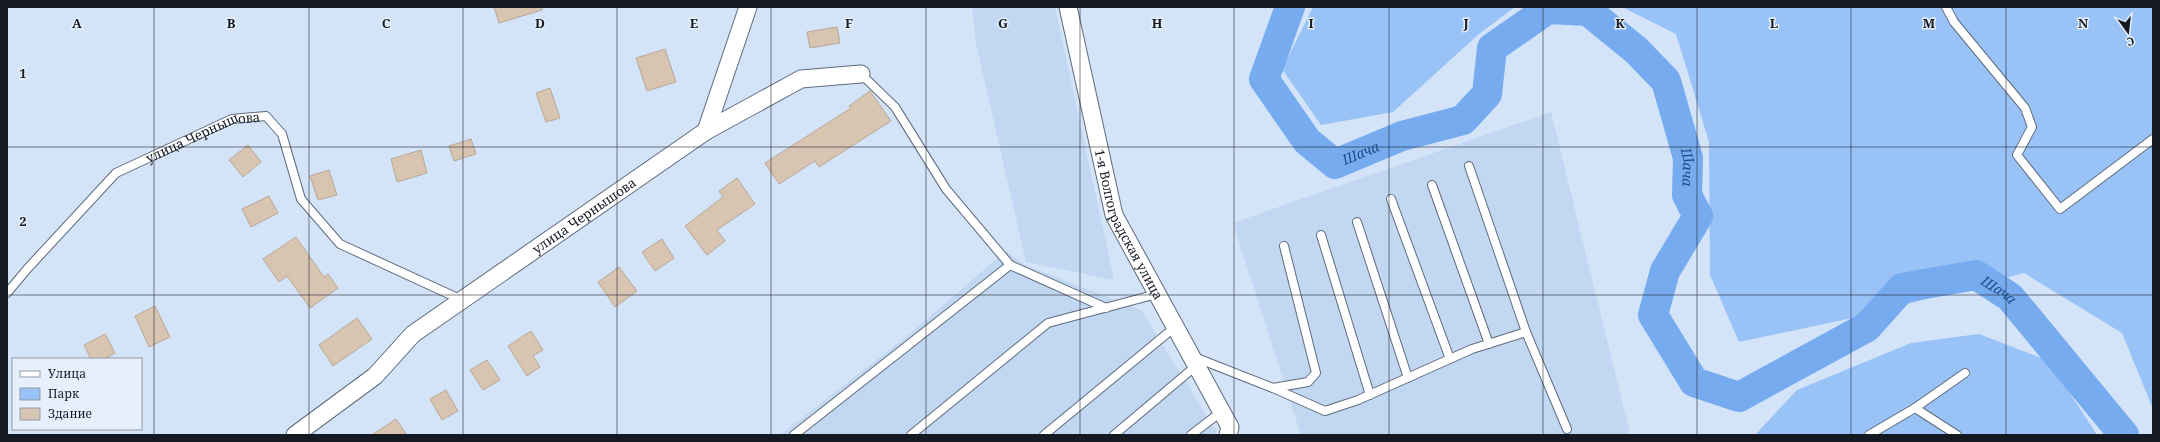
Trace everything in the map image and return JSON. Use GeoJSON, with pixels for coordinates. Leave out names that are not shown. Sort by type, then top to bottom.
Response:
{"type":"FeatureCollection","features":[{"type":"Feature","properties":{"kind":"street"},"geometry":{"type":"LineString","coordinates":[[706,131],[748,7]]}},
{"type":"Feature","properties":{"kind":"street","name":"1-я Волгоградская улица"},"geometry":{"type":"LineString","coordinates":[[1068,7],[1114,215],[1222,411],[1231,432]]}},
{"type":"Feature","properties":{"kind":"street","name":"улица Чернышова"},"geometry":{"type":"LineString","coordinates":[[295,435],[375,376],[414,334],[706,131],[801,79],[861,74]]}},
{"type":"Feature","properties":{"kind":"lane"},"geometry":{"type":"LineString","coordinates":[[1946,7],[1954,22],[2025,108],[2032,127],[2017,155],[2060,209],[2153,139]]}},
{"type":"Feature","properties":{"kind":"lane"},"geometry":{"type":"LineString","coordinates":[[861,74],[895,107],[946,189],[1010,265],[1106,308]]}},
{"type":"Feature","properties":{"kind":"lane","name":"улица Чернышова"},"geometry":{"type":"LineString","coordinates":[[7,293],[28,268],[116,173],[232,119],[266,116],[282,134],[301,199],[340,244],[463,300]]}},
{"type":"Feature","properties":{"kind":"lane"},"geometry":{"type":"LineString","coordinates":[[1468,166],[1526,332],[1567,429]]}},
{"type":"Feature","properties":{"kind":"lane"},"geometry":{"type":"LineString","coordinates":[[1432,185],[1489,344]]}},
{"type":"Feature","properties":{"kind":"lane"},"geometry":{"type":"LineString","coordinates":[[1391,199],[1450,359]]}},
{"type":"Feature","properties":{"kind":"lane"},"geometry":{"type":"LineString","coordinates":[[1357,222],[1408,378]]}},
{"type":"Feature","properties":{"kind":"lane"},"geometry":{"type":"LineString","coordinates":[[1321,235],[1370,395]]}},
{"type":"Feature","properties":{"kind":"lane"},"geometry":{"type":"LineString","coordinates":[[1273,388],[1308,382],[1316,373],[1284,246]]}},
{"type":"Feature","properties":{"kind":"lane"},"geometry":{"type":"LineString","coordinates":[[794,435],[1010,265]]}},
{"type":"Feature","properties":{"kind":"lane"},"geometry":{"type":"LineString","coordinates":[[911,435],[1048,323],[1157,294]]}},
{"type":"Feature","properties":{"kind":"lane"},"geometry":{"type":"LineString","coordinates":[[1044,435],[1175,327]]}},
{"type":"Feature","properties":{"kind":"lane"},"geometry":{"type":"LineString","coordinates":[[1114,435],[1194,361],[1273,388],[1325,411],[1370,395],[1450,359],[1526,332]]}},
{"type":"Feature","properties":{"kind":"lane"},"geometry":{"type":"LineString","coordinates":[[1869,435],[1916,408],[1965,373]]}},
{"type":"Feature","properties":{"kind":"lane"},"geometry":{"type":"LineString","coordinates":[[1916,408],[1957,435]]}},
{"type":"Feature","properties":{"kind":"lane"},"geometry":{"type":"LineString","coordinates":[[1191,435],[1222,411]]}},
{"type":"Feature","properties":{"kind":"shaded area"},"geometry":{"type":"Polygon","coordinates":[[[972,7],[1055,7],[1114,280],[1026,262],[976,43],[972,7]]]}},
{"type":"Feature","properties":{"kind":"shaded area"},"geometry":{"type":"Polygon","coordinates":[[[1551,112],[1630,434],[1301,435],[1233,223],[1551,112]]]}},
{"type":"Feature","properties":{"kind":"shaded area"},"geometry":{"type":"Polygon","coordinates":[[[1006,251],[1025,265],[1141,310],[1216,431],[1215,435],[780,435],[906,337],[1006,251]]]}},
{"type":"Feature","properties":{"kind":"green space"},"geometry":{"type":"Polygon","coordinates":[[[1313,7],[1515,7],[1479,34],[1393,112],[1321,125],[1282,69],[1313,7]]]}},
{"type":"Feature","properties":{"kind":"green space"},"geometry":{"type":"Polygon","coordinates":[[[1622,7],[2153,7],[2153,409],[2122,333],[2024,273],[1862,316],[1739,342],[1710,275],[1709,142],[1676,34],[1622,7]]]}},
{"type":"Feature","properties":{"kind":"green space"},"geometry":{"type":"Polygon","coordinates":[[[1979,334],[2049,361],[2097,435],[1755,435],[1797,390],[1911,343],[1979,334]]]}},
{"type":"Feature","properties":{"kind":"building"},"geometry":{"type":"Polygon","coordinates":[[[494,7],[542,7],[542,10],[499,23],[494,7]]]}},
{"type":"Feature","properties":{"kind":"building"},"geometry":{"type":"Polygon","coordinates":[[[837,27],[840,43],[810,48],[807,32],[837,27]]]}},
{"type":"Feature","properties":{"kind":"building"},"geometry":{"type":"Polygon","coordinates":[[[665,49],[676,82],[647,91],[636,58],[665,49]]]}},
{"type":"Feature","properties":{"kind":"building"},"geometry":{"type":"Polygon","coordinates":[[[550,88],[560,118],[546,122],[536,93],[550,88]]]}},
{"type":"Feature","properties":{"kind":"building"},"geometry":{"type":"Polygon","coordinates":[[[870,91],[891,121],[819,167],[815,161],[779,184],[765,163],[851,108],[849,106],[870,91]]]}},
{"type":"Feature","properties":{"kind":"building"},"geometry":{"type":"Polygon","coordinates":[[[471,139],[476,154],[454,161],[449,146],[471,139]]]}},
{"type":"Feature","properties":{"kind":"building"},"geometry":{"type":"Polygon","coordinates":[[[248,145],[261,162],[243,177],[229,160],[248,145]]]}},
{"type":"Feature","properties":{"kind":"building"},"geometry":{"type":"Polygon","coordinates":[[[421,150],[427,173],[397,182],[391,159],[421,150]]]}},
{"type":"Feature","properties":{"kind":"building"},"geometry":{"type":"Polygon","coordinates":[[[329,170],[337,195],[318,200],[310,176],[329,170]]]}},
{"type":"Feature","properties":{"kind":"building"},"geometry":{"type":"Polygon","coordinates":[[[737,178],[755,204],[717,230],[725,241],[707,255],[685,226],[723,197],[719,191],[737,178]]]}},
{"type":"Feature","properties":{"kind":"building"},"geometry":{"type":"Polygon","coordinates":[[[269,196],[278,213],[251,227],[242,209],[269,196]]]}},
{"type":"Feature","properties":{"kind":"building"},"geometry":{"type":"Polygon","coordinates":[[[296,237],[324,277],[328,274],[338,288],[310,308],[287,276],[279,282],[263,259],[296,237]]]}},
{"type":"Feature","properties":{"kind":"building"},"geometry":{"type":"Polygon","coordinates":[[[662,239],[674,258],[655,271],[642,252],[662,239]]]}},
{"type":"Feature","properties":{"kind":"building"},"geometry":{"type":"Polygon","coordinates":[[[619,267],[637,291],[615,307],[598,282],[619,267]]]}},
{"type":"Feature","properties":{"kind":"building"},"geometry":{"type":"Polygon","coordinates":[[[155,306],[170,337],[149,347],[135,316],[155,306]]]}},
{"type":"Feature","properties":{"kind":"building"},"geometry":{"type":"Polygon","coordinates":[[[357,318],[372,339],[333,366],[319,345],[357,318]]]}},
{"type":"Feature","properties":{"kind":"building"},"geometry":{"type":"Polygon","coordinates":[[[531,331],[543,350],[533,356],[540,367],[527,376],[508,346],[531,331]]]}},
{"type":"Feature","properties":{"kind":"building"},"geometry":{"type":"Polygon","coordinates":[[[105,334],[115,353],[106,358],[90,358],[84,345],[105,334]]]}},
{"type":"Feature","properties":{"kind":"building"},"geometry":{"type":"Polygon","coordinates":[[[487,360],[500,380],[483,390],[470,370],[487,360]]]}},
{"type":"Feature","properties":{"kind":"building"},"geometry":{"type":"Polygon","coordinates":[[[446,390],[458,411],[442,420],[430,399],[446,390]]]}},
{"type":"Feature","properties":{"kind":"building"},"geometry":{"type":"Polygon","coordinates":[[[396,419],[407,435],[372,435],[396,419]]]}},
{"type":"Feature","properties":{"kind":"waterway","name":"Шача"},"geometry":{"type":"LineString","coordinates":[[1290,7],[1264,79],[1307,141],[1335,164],[1402,136],[1463,120],[1487,94],[1492,48],[1548,9],[1588,11],[1636,50],[1666,81],[1688,158],[1687,195],[1698,216],[1665,271],[1653,315],[1694,382],[1739,397],[1867,327],[1902,288],[1976,275],[2010,297],[2124,435]]}}]}
